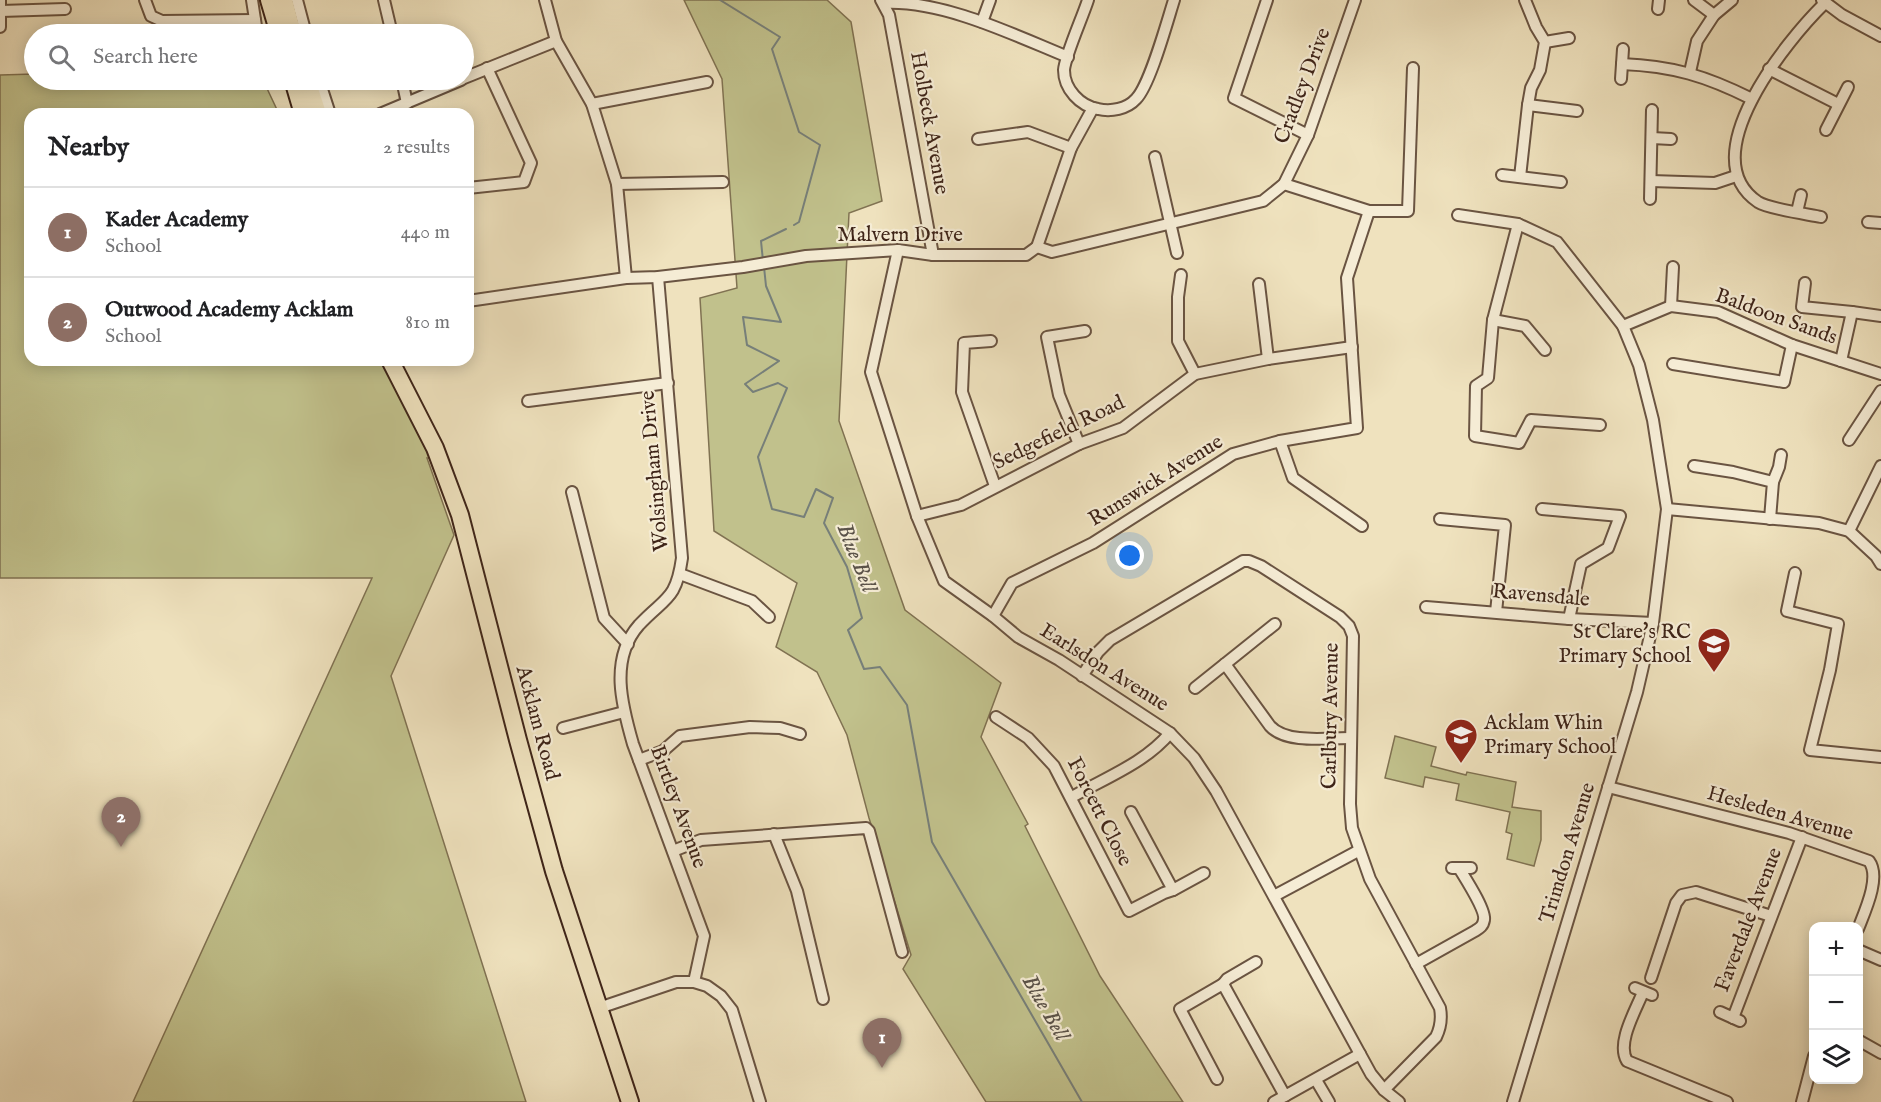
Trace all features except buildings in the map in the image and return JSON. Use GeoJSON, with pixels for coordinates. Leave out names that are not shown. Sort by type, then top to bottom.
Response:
{"type":"FeatureCollection","features":[{"type":"Feature","properties":{"kind":"main road"},"geometry":{"type":"LineString","coordinates":[[269,0],[276,24]]}},
{"type":"Feature","properties":{"kind":"main road"},"geometry":{"type":"LineString","coordinates":[[284,0],[290,24]]}},
{"type":"Feature","properties":{"kind":"main road"},"geometry":{"type":"LineString","coordinates":[[296,90],[301,108]]}},
{"type":"Feature","properties":{"kind":"main road"},"geometry":{"type":"LineString","coordinates":[[310,90],[316,108]]}},
{"type":"Feature","properties":{"kind":"main road","name":"Acklam Road"},"geometry":{"type":"LineString","coordinates":[[393,366],[435,448],[460,515],[554,871],[630,1102]]}},
{"type":"Feature","properties":{"kind":"street"},"geometry":{"type":"LineString","coordinates":[[0,0],[0,27]]}},
{"type":"Feature","properties":{"kind":"street"},"geometry":{"type":"LineString","coordinates":[[145,0],[151,16],[162,21],[256,23],[252,0]]}},
{"type":"Feature","properties":{"kind":"street"},"geometry":{"type":"LineString","coordinates":[[297,0],[303,24]]}},
{"type":"Feature","properties":{"kind":"street"},"geometry":{"type":"LineString","coordinates":[[384,0],[390,24]]}},
{"type":"Feature","properties":{"kind":"street"},"geometry":{"type":"LineString","coordinates":[[545,0],[556,41],[592,104],[617,184],[627,278]]}},
{"type":"Feature","properties":{"kind":"street"},"geometry":{"type":"LineString","coordinates":[[982,22],[990,0]]}},
{"type":"Feature","properties":{"kind":"street"},"geometry":{"type":"LineString","coordinates":[[1088,0],[1064,69],[1067,84],[1079,101],[1103,110],[1120,109],[1136,100],[1145,86],[1174,0]]}},
{"type":"Feature","properties":{"kind":"street","name":"Cradley Drive"},"geometry":{"type":"LineString","coordinates":[[1284,184],[1308,135],[1355,0]]}},
{"type":"Feature","properties":{"kind":"street"},"geometry":{"type":"LineString","coordinates":[[1520,177],[1531,88],[1540,70],[1545,42],[1525,0]]}},
{"type":"Feature","properties":{"kind":"street"},"geometry":{"type":"LineString","coordinates":[[1694,0],[1714,15]]}},
{"type":"Feature","properties":{"kind":"street"},"geometry":{"type":"LineString","coordinates":[[1690,72],[1697,40],[1714,15],[1732,0]]}},
{"type":"Feature","properties":{"kind":"street"},"geometry":{"type":"LineString","coordinates":[[884,1],[937,6],[1068,57]]}},
{"type":"Feature","properties":{"kind":"street","name":"Holbeck Avenue"},"geometry":{"type":"LineString","coordinates":[[884,1],[889,15],[933,255]]}},
{"type":"Feature","properties":{"kind":"street"},"geometry":{"type":"LineString","coordinates":[[1263,1],[1233,98],[1308,135]]}},
{"type":"Feature","properties":{"kind":"street"},"geometry":{"type":"LineString","coordinates":[[1821,218],[1760,204],[1743,189],[1736,176],[1734,157],[1736,144],[1752,99],[1769,69],[1789,41],[1824,2],[1842,15],[1881,36]]}},
{"type":"Feature","properties":{"kind":"street"},"geometry":{"type":"LineString","coordinates":[[1,11],[65,9]]}},
{"type":"Feature","properties":{"kind":"street"},"geometry":{"type":"LineString","coordinates":[[1545,42],[1569,38]]}},
{"type":"Feature","properties":{"kind":"street"},"geometry":{"type":"LineString","coordinates":[[474,74],[556,41]]}},
{"type":"Feature","properties":{"kind":"street"},"geometry":{"type":"LineString","coordinates":[[1621,79],[1623,49]]}},
{"type":"Feature","properties":{"kind":"street"},"geometry":{"type":"LineString","coordinates":[[1622,64],[1647,65],[1690,72],[1723,84],[1752,99]]}},
{"type":"Feature","properties":{"kind":"street"},"geometry":{"type":"LineString","coordinates":[[474,187],[524,182],[531,164],[487,68]]}},
{"type":"Feature","properties":{"kind":"street"},"geometry":{"type":"LineString","coordinates":[[1284,184],[1369,211],[1407,211],[1413,68]]}},
{"type":"Feature","properties":{"kind":"street"},"geometry":{"type":"LineString","coordinates":[[1769,69],[1838,104]]}},
{"type":"Feature","properties":{"kind":"street"},"geometry":{"type":"LineString","coordinates":[[592,104],[707,82]]}},
{"type":"Feature","properties":{"kind":"street"},"geometry":{"type":"LineString","coordinates":[[1826,130],[1848,87]]}},
{"type":"Feature","properties":{"kind":"street"},"geometry":{"type":"LineString","coordinates":[[322,90],[328,108]]}},
{"type":"Feature","properties":{"kind":"street"},"geometry":{"type":"LineString","coordinates":[[404,90],[407,103]]}},
{"type":"Feature","properties":{"kind":"street"},"geometry":{"type":"LineString","coordinates":[[395,108],[437,90]]}},
{"type":"Feature","properties":{"kind":"street"},"geometry":{"type":"LineString","coordinates":[[1528,105],[1577,111]]}},
{"type":"Feature","properties":{"kind":"street"},"geometry":{"type":"LineString","coordinates":[[1037,247],[1071,148],[1093,108]]}},
{"type":"Feature","properties":{"kind":"street"},"geometry":{"type":"LineString","coordinates":[[1650,199],[1652,110]]}},
{"type":"Feature","properties":{"kind":"street"},"geometry":{"type":"LineString","coordinates":[[978,139],[1028,132],[1071,148]]}},
{"type":"Feature","properties":{"kind":"street"},"geometry":{"type":"LineString","coordinates":[[1652,138],[1671,139]]}},
{"type":"Feature","properties":{"kind":"street"},"geometry":{"type":"LineString","coordinates":[[1155,157],[1177,252]]}},
{"type":"Feature","properties":{"kind":"street"},"geometry":{"type":"LineString","coordinates":[[1502,175],[1562,182]]}},
{"type":"Feature","properties":{"kind":"street"},"geometry":{"type":"LineString","coordinates":[[1652,181],[1715,183],[1736,176]]}},
{"type":"Feature","properties":{"kind":"street"},"geometry":{"type":"LineString","coordinates":[[617,184],[723,182]]}},
{"type":"Feature","properties":{"kind":"street","name":"Malvern Drive"},"geometry":{"type":"LineString","coordinates":[[474,300],[627,278],[658,277],[743,267],[806,256],[898,250],[933,255],[1026,255],[1037,247],[1052,252],[1263,201],[1284,184]]}},
{"type":"Feature","properties":{"kind":"street"},"geometry":{"type":"LineString","coordinates":[[1797,212],[1801,195]]}},
{"type":"Feature","properties":{"kind":"street"},"geometry":{"type":"LineString","coordinates":[[1352,347],[1347,278],[1369,211]]}},
{"type":"Feature","properties":{"kind":"street","name":"Trimdon Avenue"},"geometry":{"type":"LineString","coordinates":[[1458,215],[1518,224],[1557,242],[1623,326],[1639,365],[1653,420],[1667,509],[1653,623],[1637,692],[1514,1102]]}},
{"type":"Feature","properties":{"kind":"street"},"geometry":{"type":"LineString","coordinates":[[1868,222],[1881,223]]}},
{"type":"Feature","properties":{"kind":"street"},"geometry":{"type":"LineString","coordinates":[[1518,224],[1493,320],[1488,378],[1476,386],[1475,436],[1519,443],[1531,420],[1600,425]]}},
{"type":"Feature","properties":{"kind":"street","name":"Earlsdon Avenue"},"geometry":{"type":"LineString","coordinates":[[898,250],[871,372],[916,516],[944,581],[1018,637],[1170,733],[1194,758],[1274,896],[1371,1074],[1384,1090],[1399,1102]]}},
{"type":"Feature","properties":{"kind":"street"},"geometry":{"type":"LineString","coordinates":[[1671,306],[1673,267]]}},
{"type":"Feature","properties":{"kind":"street"},"geometry":{"type":"LineString","coordinates":[[1181,275],[1178,297],[1178,341],[1195,374]]}},
{"type":"Feature","properties":{"kind":"street","name":"Wolsingham Drive"},"geometry":{"type":"LineString","coordinates":[[628,644],[638,627],[666,602],[676,586],[682,558],[658,277]]}},
{"type":"Feature","properties":{"kind":"street"},"geometry":{"type":"LineString","coordinates":[[1805,283],[1802,307],[1881,316]]}},
{"type":"Feature","properties":{"kind":"street"},"geometry":{"type":"LineString","coordinates":[[1259,284],[1268,358]]}},
{"type":"Feature","properties":{"kind":"street","name":"Baldoon Sands"},"geometry":{"type":"LineString","coordinates":[[1623,326],[1671,306],[1718,312],[1792,345],[1881,374]]}},
{"type":"Feature","properties":{"kind":"street"},"geometry":{"type":"LineString","coordinates":[[1841,362],[1852,312]]}},
{"type":"Feature","properties":{"kind":"street"},"geometry":{"type":"LineString","coordinates":[[1493,320],[1525,326],[1545,350]]}},
{"type":"Feature","properties":{"kind":"street"},"geometry":{"type":"LineString","coordinates":[[1079,444],[1059,395],[1047,338],[1085,331]]}},
{"type":"Feature","properties":{"kind":"street"},"geometry":{"type":"LineString","coordinates":[[991,340],[964,343],[962,392],[995,486]]}},
{"type":"Feature","properties":{"kind":"street"},"geometry":{"type":"LineString","coordinates":[[1673,364],[1784,382],[1792,345]]}},
{"type":"Feature","properties":{"kind":"street","name":"Sedgefield Road"},"geometry":{"type":"LineString","coordinates":[[916,516],[961,504],[1079,444],[1123,428],[1195,374],[1268,358],[1352,347]]}},
{"type":"Feature","properties":{"kind":"street","name":"Runswick Avenue"},"geometry":{"type":"LineString","coordinates":[[993,616],[1012,583],[1093,543],[1233,454],[1280,441],[1357,428],[1352,347]]}},
{"type":"Feature","properties":{"kind":"street"},"geometry":{"type":"LineString","coordinates":[[528,401],[668,383]]}},
{"type":"Feature","properties":{"kind":"street"},"geometry":{"type":"LineString","coordinates":[[1849,440],[1881,391]]}},
{"type":"Feature","properties":{"kind":"street"},"geometry":{"type":"LineString","coordinates":[[1280,441],[1293,478],[1362,526]]}},
{"type":"Feature","properties":{"kind":"street"},"geometry":{"type":"LineString","coordinates":[[1770,519],[1773,482],[1781,455]]}},
{"type":"Feature","properties":{"kind":"street"},"geometry":{"type":"LineString","coordinates":[[1694,466],[1733,471],[1773,482]]}},
{"type":"Feature","properties":{"kind":"street"},"geometry":{"type":"LineString","coordinates":[[1849,531],[1881,466]]}},
{"type":"Feature","properties":{"kind":"street"},"geometry":{"type":"LineString","coordinates":[[572,492],[604,618],[628,644]]}},
{"type":"Feature","properties":{"kind":"street"},"geometry":{"type":"LineString","coordinates":[[1542,509],[1620,516],[1608,548],[1581,564],[1569,619]]}},
{"type":"Feature","properties":{"kind":"street"},"geometry":{"type":"LineString","coordinates":[[1667,509],[1819,522],[1849,531],[1876,556],[1881,564]]}},
{"type":"Feature","properties":{"kind":"street"},"geometry":{"type":"LineString","coordinates":[[1440,519],[1505,525],[1496,612]]}},
{"type":"Feature","properties":{"kind":"street","name":"Carlbury Avenue"},"geometry":{"type":"LineString","coordinates":[[1082,676],[1098,652],[1110,640],[1237,563],[1249,561],[1261,566],[1320,604],[1349,626],[1353,641],[1350,815],[1358,851],[1370,879],[1440,1008],[1441,1023],[1430,1044],[1384,1090]]}},
{"type":"Feature","properties":{"kind":"street"},"geometry":{"type":"LineString","coordinates":[[1795,573],[1787,611],[1838,624],[1830,670],[1810,750],[1881,757]]}},
{"type":"Feature","properties":{"kind":"street"},"geometry":{"type":"LineString","coordinates":[[680,574],[752,601],[769,616]]}},
{"type":"Feature","properties":{"kind":"street","name":"Ravensdale"},"geometry":{"type":"LineString","coordinates":[[1426,607],[1569,619],[1653,623]]}},
{"type":"Feature","properties":{"kind":"street"},"geometry":{"type":"LineString","coordinates":[[1195,688],[1225,664],[1269,635],[1275,624]]}},
{"type":"Feature","properties":{"kind":"street","name":"Birtley Avenue"},"geometry":{"type":"LineString","coordinates":[[628,644],[620,674],[624,712],[639,760],[704,936],[694,982]]}},
{"type":"Feature","properties":{"kind":"street"},"geometry":{"type":"LineString","coordinates":[[1225,664],[1270,726],[1279,734],[1295,738],[1350,738]]}},
{"type":"Feature","properties":{"kind":"street"},"geometry":{"type":"LineString","coordinates":[[563,728],[624,712]]}},
{"type":"Feature","properties":{"kind":"street","name":"Forcett Close"},"geometry":{"type":"LineString","coordinates":[[996,717],[1037,745],[1054,766],[1129,911],[1173,890]]}},
{"type":"Feature","properties":{"kind":"street"},"geometry":{"type":"LineString","coordinates":[[639,760],[663,751],[680,736],[750,728],[780,728],[800,734]]}},
{"type":"Feature","properties":{"kind":"street"},"geometry":{"type":"LineString","coordinates":[[1072,797],[1144,758],[1170,733]]}},
{"type":"Feature","properties":{"kind":"street","name":"Hesleden Avenue"},"geometry":{"type":"LineString","coordinates":[[1608,787],[1802,837],[1865,859],[1873,865],[1876,873],[1875,884],[1861,922]]}},
{"type":"Feature","properties":{"kind":"street"},"geometry":{"type":"LineString","coordinates":[[1131,812],[1173,890],[1204,873]]}},
{"type":"Feature","properties":{"kind":"street"},"geometry":{"type":"LineString","coordinates":[[673,851],[701,840],[866,828],[869,831],[902,952]]}},
{"type":"Feature","properties":{"kind":"street"},"geometry":{"type":"LineString","coordinates":[[774,834],[797,891],[823,999]]}},
{"type":"Feature","properties":{"kind":"street","name":"Faverdale Avenue"},"geometry":{"type":"LineString","coordinates":[[1720,1012],[1737,1019],[1771,915],[1802,837]]}},
{"type":"Feature","properties":{"kind":"street"},"geometry":{"type":"LineString","coordinates":[[1274,896],[1358,851]]}},
{"type":"Feature","properties":{"kind":"street"},"geometry":{"type":"LineString","coordinates":[[1416,964],[1475,931],[1483,924],[1484,915],[1461,868]]}},
{"type":"Feature","properties":{"kind":"street"},"geometry":{"type":"LineString","coordinates":[[1651,978],[1676,903],[1682,895],[1696,892],[1771,915]]}},
{"type":"Feature","properties":{"kind":"street"},"geometry":{"type":"LineString","coordinates":[[1863,952],[1881,960]]}},
{"type":"Feature","properties":{"kind":"street"},"geometry":{"type":"LineString","coordinates":[[1218,1072],[1180,1009],[1256,962]]}},
{"type":"Feature","properties":{"kind":"street"},"geometry":{"type":"LineString","coordinates":[[599,1008],[676,982],[694,982],[707,986],[721,996],[732,1010],[760,1102]]}},
{"type":"Feature","properties":{"kind":"street"},"geometry":{"type":"LineString","coordinates":[[1223,984],[1285,1096]]}},
{"type":"Feature","properties":{"kind":"street"},"geometry":{"type":"LineString","coordinates":[[1643,992],[1623,1042],[1625,1058],[1637,1066],[1722,1101]]}},
{"type":"Feature","properties":{"kind":"street"},"geometry":{"type":"LineString","coordinates":[[1863,1043],[1881,1053]]}},
{"type":"Feature","properties":{"kind":"street"},"geometry":{"type":"LineString","coordinates":[[1274,1102],[1360,1054]]}},
{"type":"Feature","properties":{"kind":"street"},"geometry":{"type":"LineString","coordinates":[[1802,1102],[1809,1075]]}},
{"type":"Feature","properties":{"kind":"street"},"geometry":{"type":"LineString","coordinates":[[1316,1080],[1329,1102]]}},
{"type":"Feature","properties":{"kind":"green space"},"geometry":{"type":"Polygon","coordinates":[[[684,0],[827,0],[851,22],[882,201],[849,213],[839,421],[905,610],[1001,683],[981,737],[1028,824],[1025,826],[1100,976],[1183,1102],[986,1102],[903,969],[911,955],[869,818],[847,735],[817,672],[776,647],[797,583],[714,531],[700,298],[737,288],[722,79],[684,0]]]}},
{"type":"Feature","properties":{"kind":"green space"},"geometry":{"type":"Polygon","coordinates":[[[24,74],[24,90],[268,90],[276,108],[24,108],[24,366],[390,366],[430,458],[427,458],[454,535],[391,676],[526,1102],[133,1102],[372,578],[0,578],[0,75],[24,74]]]}},
{"type":"Feature","properties":{"kind":"green space"},"geometry":{"type":"Polygon","coordinates":[[[1395,736],[1436,747],[1431,766],[1466,775],[1467,772],[1516,782],[1512,807],[1541,811],[1541,840],[1534,866],[1507,859],[1512,834],[1506,832],[1510,812],[1456,800],[1459,784],[1425,777],[1423,787],[1385,778],[1395,736]]]}},
{"type":"Feature","properties":{"kind":"waterway","name":"Blue Bell"},"geometry":{"type":"LineString","coordinates":[[720,0],[780,37],[772,49],[799,132],[820,145],[799,222],[794,225]]}},
{"type":"Feature","properties":{"kind":"waterway","name":"Blue Bell"},"geometry":{"type":"LineString","coordinates":[[763,261],[761,241],[786,229]]}},
{"type":"Feature","properties":{"kind":"waterway","name":"Blue Bell"},"geometry":{"type":"LineString","coordinates":[[764,267],[766,286],[781,322],[743,317],[747,345],[779,361],[745,384],[753,392],[778,383],[787,388],[758,457],[772,509],[804,517],[816,489],[833,498],[824,523],[847,567],[862,618],[848,630],[864,669],[880,667],[907,705],[932,842],[1082,1102]]}},
{"type":"Feature","properties":{"kind":"place","name":"St Clare's RC Primary School"},"geometry":{"type":"Point","coordinates":[1714,673]}},
{"type":"Feature","properties":{"kind":"place","name":"Acklam Whin Primary School"},"geometry":{"type":"Point","coordinates":[1461,764]}},
{"type":"Feature","properties":{"kind":"place","name":"Outwood Academy Acklam"},"geometry":{"type":"Point","coordinates":[121,847]}},
{"type":"Feature","properties":{"kind":"place","name":"Kader Academy"},"geometry":{"type":"Point","coordinates":[882,1068]}}]}
